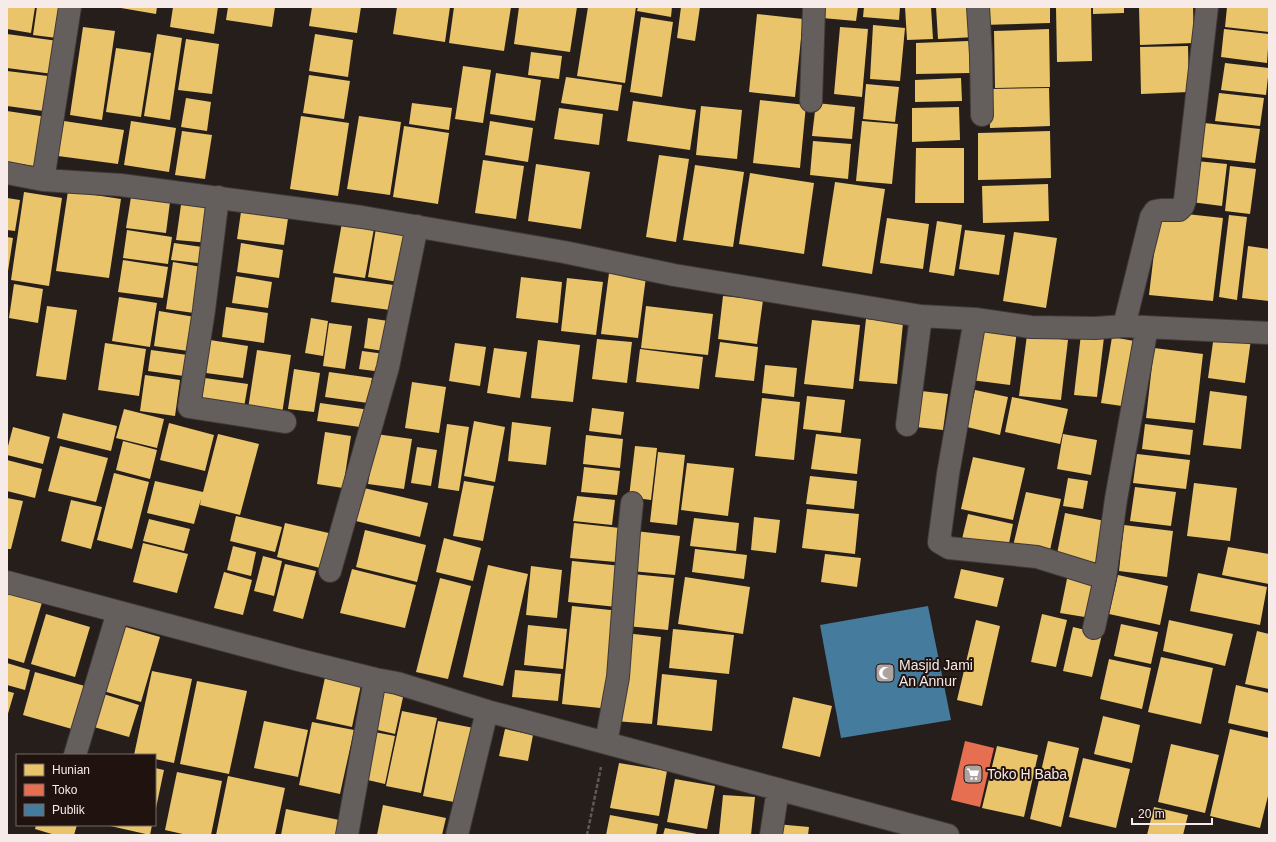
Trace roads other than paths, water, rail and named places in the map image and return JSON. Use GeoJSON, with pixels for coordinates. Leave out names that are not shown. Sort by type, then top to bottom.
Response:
{"type":"FeatureCollection","features":[{"type":"Feature","properties":{"kind":"street"},"geometry":{"type":"LineString","coordinates":[[43,180],[70,7]]}},
{"type":"Feature","properties":{"kind":"street"},"geometry":{"type":"LineString","coordinates":[[811,101],[814,7]]}},
{"type":"Feature","properties":{"kind":"street"},"geometry":{"type":"LineString","coordinates":[[978,7],[982,55],[982,115]]}},
{"type":"Feature","properties":{"kind":"street"},"geometry":{"type":"LineString","coordinates":[[1124,326],[1151,217],[1155,211],[1179,210],[1183,206],[1185,200],[1207,7]]}},
{"type":"Feature","properties":{"kind":"street"},"geometry":{"type":"LineString","coordinates":[[7,173],[43,180],[121,185],[362,217],[564,252],[674,275],[921,316],[975,319],[1031,327],[1095,328],[1124,326],[1269,333]]}},
{"type":"Feature","properties":{"kind":"street"},"geometry":{"type":"LineString","coordinates":[[218,197],[204,310],[189,407],[285,422]]}},
{"type":"Feature","properties":{"kind":"street"},"geometry":{"type":"LineString","coordinates":[[330,571],[388,367],[417,226]]}},
{"type":"Feature","properties":{"kind":"street"},"geometry":{"type":"LineString","coordinates":[[908,425],[921,316]]}},
{"type":"Feature","properties":{"kind":"street"},"geometry":{"type":"LineString","coordinates":[[975,319],[948,474],[939,542],[948,548],[1037,557],[1105,578]]}},
{"type":"Feature","properties":{"kind":"street"},"geometry":{"type":"LineString","coordinates":[[1094,628],[1105,578],[1116,499],[1147,327]]}},
{"type":"Feature","properties":{"kind":"street"},"geometry":{"type":"LineString","coordinates":[[606,743],[618,676],[632,503]]}},
{"type":"Feature","properties":{"kind":"street"},"geometry":{"type":"LineString","coordinates":[[7,582],[299,660],[397,683],[487,711],[778,789],[895,828],[948,835]]}},
{"type":"Feature","properties":{"kind":"street"},"geometry":{"type":"LineString","coordinates":[[75,754],[118,612]]}},
{"type":"Feature","properties":{"kind":"street"},"geometry":{"type":"LineString","coordinates":[[347,835],[375,679]]}},
{"type":"Feature","properties":{"kind":"street"},"geometry":{"type":"LineString","coordinates":[[457,835],[487,711]]}},
{"type":"Feature","properties":{"kind":"street"},"geometry":{"type":"LineString","coordinates":[[771,835],[778,789]]}},
{"type":"Feature","properties":{"kind":"place","name":"Masjid Jami An Annur"},"geometry":{"type":"Point","coordinates":[885,673]}},
{"type":"Feature","properties":{"kind":"place","name":"Toko H Baba"},"geometry":{"type":"Point","coordinates":[973,774]}}]}
